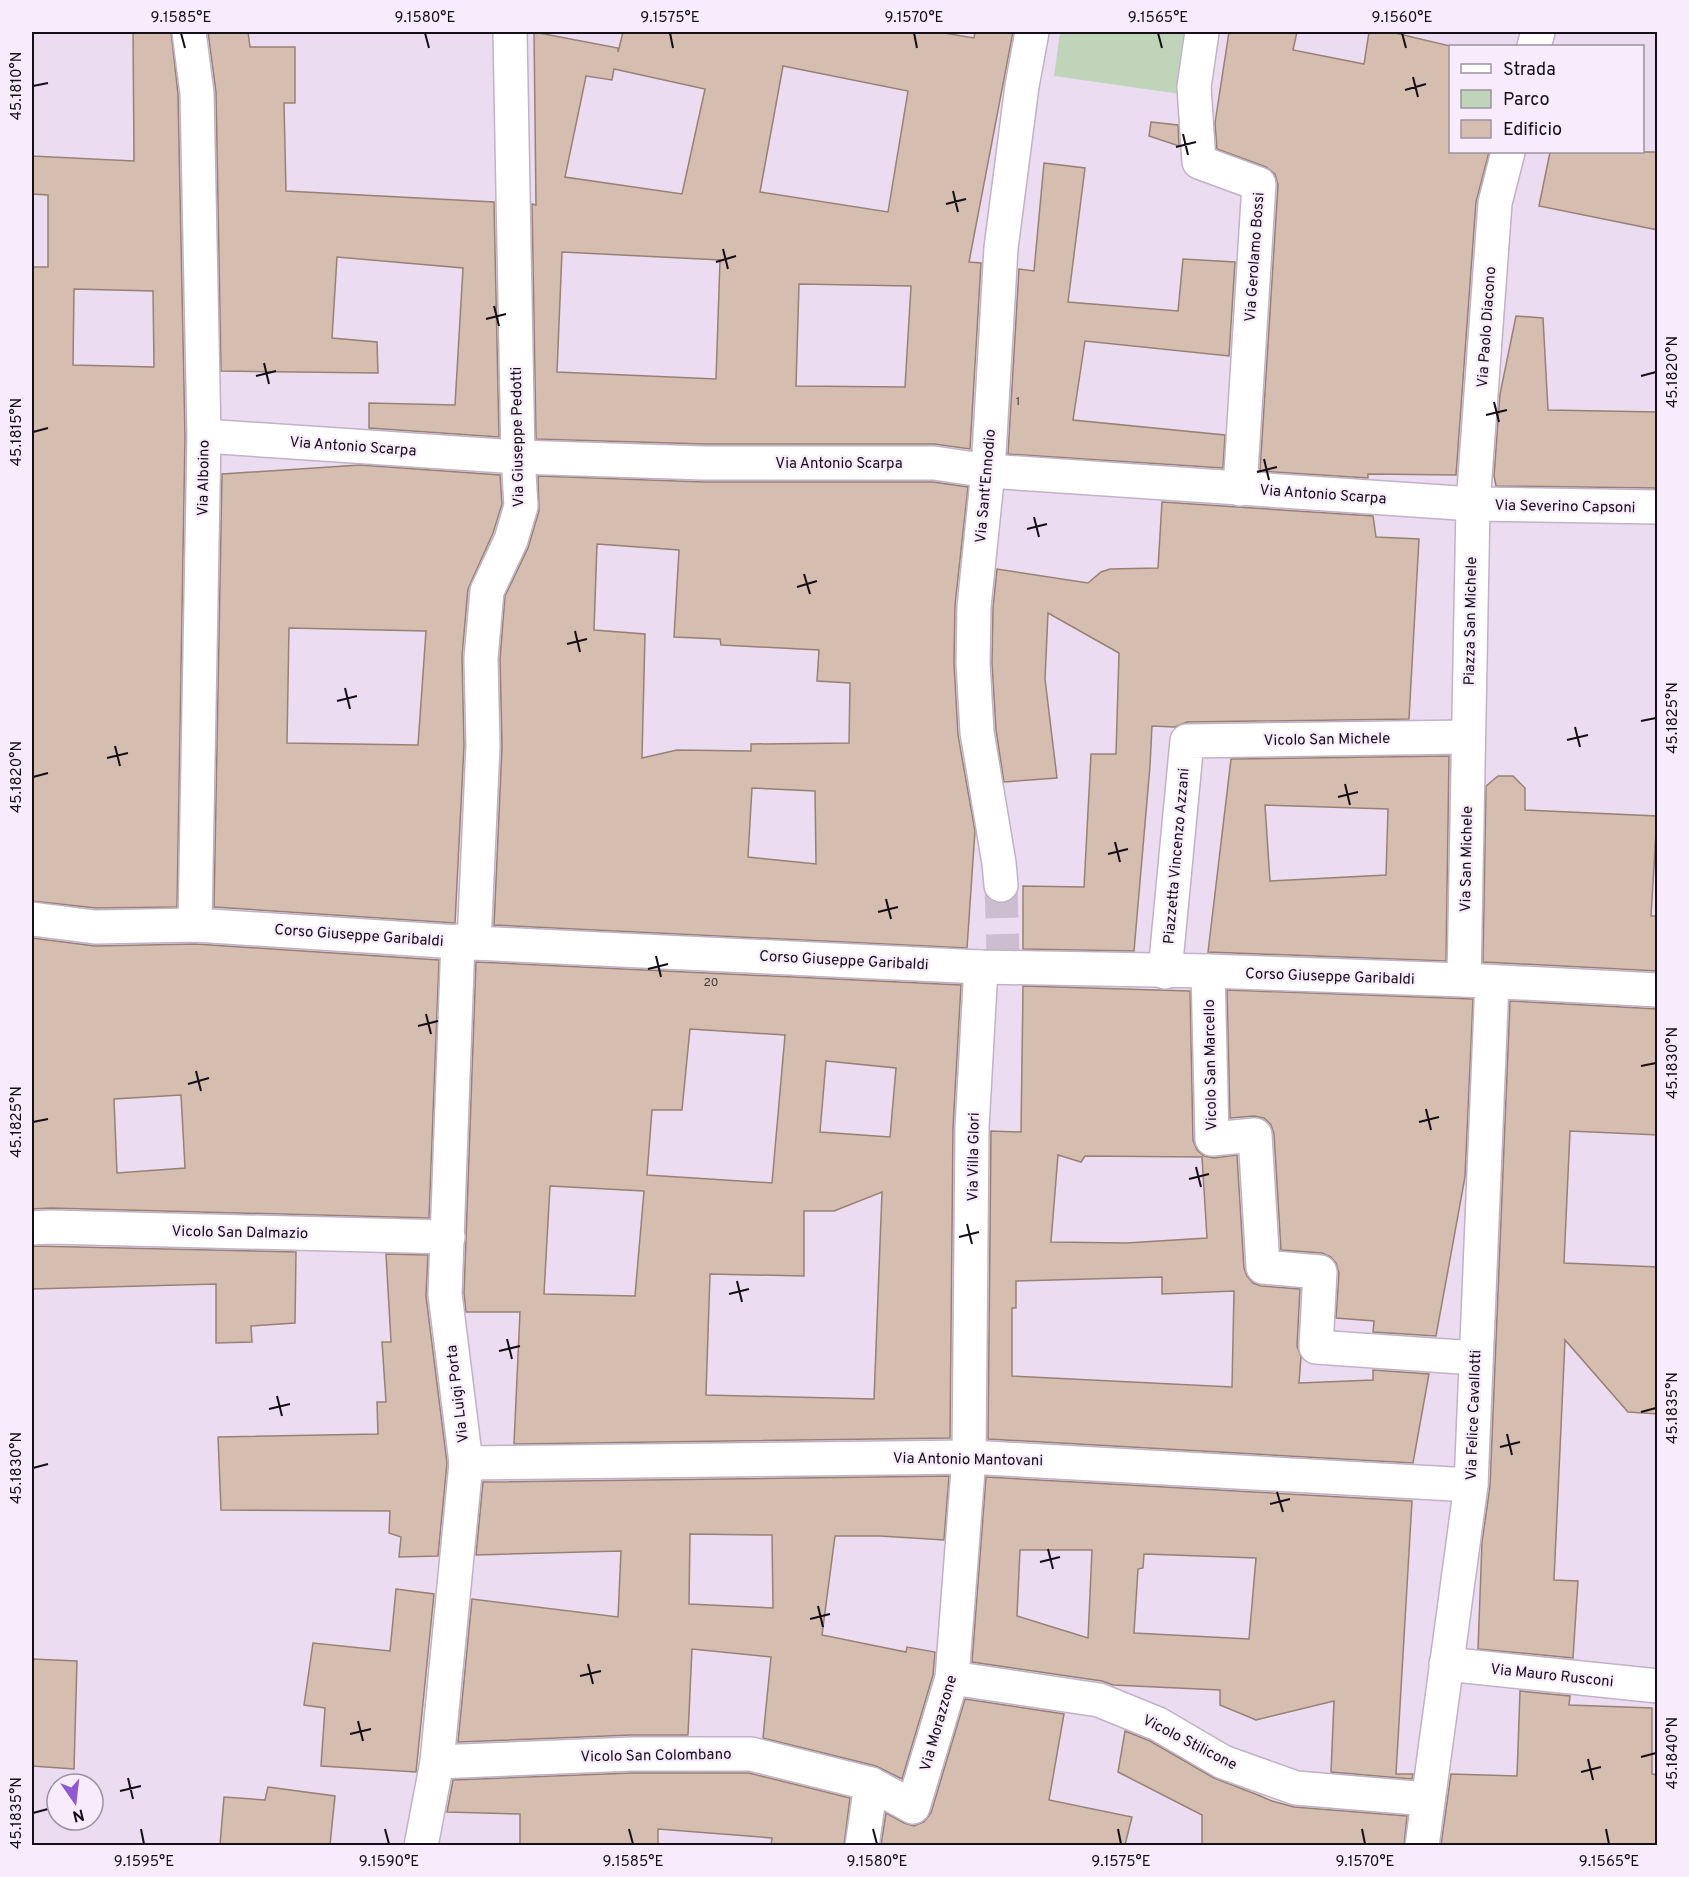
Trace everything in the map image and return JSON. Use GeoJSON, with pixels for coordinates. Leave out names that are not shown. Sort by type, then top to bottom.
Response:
{"type":"FeatureCollection","features":[{"type":"Feature","properties":{"kind":"street","name":"Via Alboino"},"geometry":{"type":"LineString","coordinates":[[189,32],[197,93],[204,436],[195,925]]}},
{"type":"Feature","properties":{"kind":"street","name":"Via Giuseppe Pedotti"},"geometry":{"type":"LineString","coordinates":[[466,942],[483,746],[481,658],[487,591],[511,540],[521,506],[518,457],[510,32]]}},
{"type":"Feature","properties":{"kind":"street","name":"Via Sant'Ennodio"},"geometry":{"type":"LineString","coordinates":[[1001,885],[977,732],[973,663],[974,607],[988,471],[1001,248],[1022,86],[1032,32]]}},
{"type":"Feature","properties":{"kind":"street","name":"Via Gerolamo Bossi"},"geometry":{"type":"LineString","coordinates":[[1202,32],[1194,87],[1199,162],[1259,184],[1240,489]]}},
{"type":"Feature","properties":{"kind":"street","name":"Via Paolo Diacono"},"geometry":{"type":"LineString","coordinates":[[1473,504],[1495,203],[1508,153]]}},
{"type":"Feature","properties":{"kind":"street","name":"Via Antonio Scarpa"},"geometry":{"type":"LineString","coordinates":[[204,436],[518,457],[704,462],[934,463],[988,471],[1473,504]]}},
{"type":"Feature","properties":{"kind":"street","name":"Via Severino Capsoni"},"geometry":{"type":"LineString","coordinates":[[1473,504],[1658,507]]}},
{"type":"Feature","properties":{"kind":"street","name":"Piazza San Michele"},"geometry":{"type":"LineString","coordinates":[[1467,737],[1473,504]]}},
{"type":"Feature","properties":{"kind":"street","name":"Vicolo San Michele"},"geometry":{"type":"LineString","coordinates":[[1187,741],[1467,737]]}},
{"type":"Feature","properties":{"kind":"street","name":"Via San Michele"},"geometry":{"type":"LineString","coordinates":[[1467,737],[1478,981]]}},
{"type":"Feature","properties":{"kind":"street","name":"Piazzetta Vincenzo Azzani"},"geometry":{"type":"LineString","coordinates":[[1165,972],[1187,741]]}},
{"type":"Feature","properties":{"kind":"street","name":"Corso Giuseppe Garibaldi"},"geometry":{"type":"LineString","coordinates":[[32,919],[95,927],[195,925],[466,942],[1165,972],[1208,971],[1658,990]]}},
{"type":"Feature","properties":{"kind":"street","name":"Via Luigi Porta"},"geometry":{"type":"LineString","coordinates":[[420,1845],[437,1762],[466,1463],[446,1294],[466,942]]}},
{"type":"Feature","properties":{"kind":"street","name":"Via Villa Glori"},"geometry":{"type":"LineString","coordinates":[[969,1456],[972,1128],[996,963]]}},
{"type":"Feature","properties":{"kind":"street","name":"Vicolo San Marcello"},"geometry":{"type":"LineString","coordinates":[[1208,971],[1212,1139],[1255,1135],[1263,1267],[1320,1272],[1316,1347],[1475,1358]]}},
{"type":"Feature","properties":{"kind":"street","name":"Via Felice Cavallotti"},"geometry":{"type":"LineString","coordinates":[[1422,1845],[1471,1485],[1475,1358],[1478,981]]}},
{"type":"Feature","properties":{"kind":"street","name":"Vicolo San Dalmazio"},"geometry":{"type":"LineString","coordinates":[[32,1228],[448,1237]]}},
{"type":"Feature","properties":{"kind":"street","name":"Via Antonio Mantovani"},"geometry":{"type":"LineString","coordinates":[[466,1463],[969,1456],[1471,1485]]}},
{"type":"Feature","properties":{"kind":"street","name":"Via Morazzone"},"geometry":{"type":"LineString","coordinates":[[871,1784],[913,1807],[952,1678],[969,1456]]}},
{"type":"Feature","properties":{"kind":"street","name":"Via Mauro Rusconi"},"geometry":{"type":"LineString","coordinates":[[1446,1664],[1658,1686]]}},
{"type":"Feature","properties":{"kind":"street","name":"Vicolo Stilicone"},"geometry":{"type":"LineString","coordinates":[[952,1678],[1098,1700],[1158,1724],[1223,1762],[1296,1788],[1428,1799]]}},
{"type":"Feature","properties":{"kind":"street","name":"Vicolo San Colombano"},"geometry":{"type":"LineString","coordinates":[[437,1762],[632,1754],[752,1754],[871,1784]]}},
{"type":"Feature","properties":{"kind":"street"},"geometry":{"type":"LineString","coordinates":[[862,1845],[871,1784]]}},
{"type":"Feature","properties":{"kind":"green space"},"geometry":{"type":"Polygon","coordinates":[[[1060,32],[1190,32],[1180,94],[1054,76],[1060,32]]]}},
{"type":"Feature","properties":{"kind":"building"},"geometry":{"type":"Polygon","coordinates":[[[133,32],[171,32],[178,94],[185,436],[177,907],[96,908],[32,901],[32,267],[48,267],[48,195],[32,194],[32,156],[134,161],[133,32]],[[74,289],[73,365],[154,367],[153,291],[74,289]]]}},
{"type":"Feature","properties":{"kind":"building"},"geometry":{"type":"Polygon","coordinates":[[[208,32],[248,32],[250,47],[295,47],[295,103],[284,103],[286,191],[494,202],[499,437],[369,428],[369,403],[455,405],[463,268],[337,257],[332,338],[377,342],[378,373],[221,371],[216,92],[208,32]]]}},
{"type":"Feature","properties":{"kind":"building"},"geometry":{"type":"Polygon","coordinates":[[[534,32],[618,48],[618,52],[623,32],[938,32],[974,38],[975,32],[1013,32],[969,262],[981,263],[970,449],[934,444],[704,444],[536,439],[532,204],[536,205],[534,32]],[[783,66],[760,192],[888,212],[908,91],[783,66]],[[614,69],[612,80],[586,76],[565,177],[682,194],[705,89],[614,69]],[[562,252],[557,372],[716,379],[720,260],[562,252]],[[799,284],[796,386],[905,387],[911,286],[799,284]]]}},
{"type":"Feature","properties":{"kind":"building"},"geometry":{"type":"Polygon","coordinates":[[[1229,32],[1297,32],[1293,50],[1364,64],[1369,32],[1391,32],[1449,46],[1449,153],[1489,153],[1476,202],[1456,475],[1368,474],[1368,478],[1260,471],[1278,185],[1275,174],[1266,167],[1217,149],[1215,123],[1229,32]]]}},
{"type":"Feature","properties":{"kind":"building"},"geometry":{"type":"Polygon","coordinates":[[[1151,122],[1178,125],[1179,146],[1149,136],[1151,122]]]}},
{"type":"Feature","properties":{"kind":"building"},"geometry":{"type":"Polygon","coordinates":[[[1658,152],[1658,230],[1539,206],[1550,153],[1658,152]]]}},
{"type":"Feature","properties":{"kind":"building"},"geometry":{"type":"Polygon","coordinates":[[[1044,163],[1085,168],[1068,302],[1178,311],[1183,259],[1235,262],[1229,356],[1085,341],[1073,420],[1225,435],[1223,468],[1008,454],[1019,269],[1034,271],[1044,163]]]}},
{"type":"Feature","properties":{"kind":"building"},"geometry":{"type":"Polygon","coordinates":[[[1516,316],[1543,318],[1548,410],[1658,412],[1658,488],[1496,486],[1494,476],[1500,394],[1516,316]]]}},
{"type":"Feature","properties":{"kind":"building"},"geometry":{"type":"Polygon","coordinates":[[[360,465],[500,475],[502,504],[493,533],[468,589],[462,656],[464,746],[455,923],[214,907],[222,474],[360,465]],[[289,628],[287,743],[418,745],[426,631],[289,628]]]}},
{"type":"Feature","properties":{"kind":"building"},"geometry":{"type":"Polygon","coordinates":[[[538,476],[704,482],[933,482],[968,487],[955,605],[954,663],[958,735],[975,831],[967,948],[494,925],[502,747],[500,659],[505,596],[528,548],[539,511],[538,476]],[[597,544],[594,630],[645,634],[642,758],[677,750],[751,751],[751,744],[849,743],[850,683],[817,681],[819,650],[721,645],[720,639],[674,637],[679,550],[597,544]],[[752,788],[748,857],[816,864],[815,791],[752,788]]]}},
{"type":"Feature","properties":{"kind":"building"},"geometry":{"type":"Polygon","coordinates":[[[1162,502],[1373,516],[1376,537],[1419,539],[1409,719],[1187,722],[1175,727],[1152,726],[1134,951],[1023,949],[1023,886],[1084,887],[1091,754],[1116,754],[1119,653],[1048,613],[1045,679],[1057,778],[1004,782],[996,730],[992,663],[993,608],[997,569],[1088,583],[1101,572],[1110,569],[1158,568],[1162,502]]]}},
{"type":"Feature","properties":{"kind":"building"},"geometry":{"type":"Polygon","coordinates":[[[1449,756],[1446,961],[1208,952],[1231,759],[1449,756]],[[1265,805],[1270,881],[1386,875],[1388,809],[1265,805]]]}},
{"type":"Feature","properties":{"kind":"building"},"geometry":{"type":"Polygon","coordinates":[[[1498,776],[1513,776],[1525,788],[1525,810],[1657,816],[1651,916],[1658,916],[1658,971],[1483,962],[1486,786],[1498,776]]]}},
{"type":"Feature","properties":{"kind":"building"},"geometry":{"type":"Polygon","coordinates":[[[32,938],[95,946],[195,944],[439,960],[429,1218],[32,1209],[32,938]],[[181,1095],[114,1099],[117,1173],[185,1168],[181,1095]]]}},
{"type":"Feature","properties":{"kind":"building"},"geometry":{"type":"Polygon","coordinates":[[[476,962],[961,985],[953,1128],[950,1438],[514,1444],[520,1312],[466,1312],[464,1293],[476,962]],[[690,1029],[682,1110],[652,1110],[647,1175],[772,1183],[785,1035],[690,1029]],[[826,1061],[820,1132],[890,1137],[896,1068],[826,1061]],[[550,1186],[544,1294],[635,1296],[644,1191],[550,1186]],[[882,1192],[834,1211],[804,1211],[804,1276],[710,1274],[706,1395],[874,1399],[882,1192]]]}},
{"type":"Feature","properties":{"kind":"building"},"geometry":{"type":"Polygon","coordinates":[[[1023,986],[1190,991],[1193,1140],[1197,1150],[1204,1156],[1214,1158],[1237,1155],[1244,1268],[1247,1276],[1253,1283],[1261,1286],[1300,1289],[1297,1346],[1301,1357],[1299,1383],[1373,1380],[1373,1370],[1429,1374],[1413,1463],[988,1439],[991,1131],[1021,1132],[1023,986]],[[1058,1155],[1051,1242],[1126,1243],[1207,1238],[1202,1157],[1085,1156],[1081,1162],[1058,1155]],[[1162,1277],[1016,1281],[1016,1308],[1012,1308],[1012,1376],[1232,1387],[1234,1291],[1162,1294],[1162,1277]]]}},
{"type":"Feature","properties":{"kind":"building"},"geometry":{"type":"Polygon","coordinates":[[[1227,990],[1473,999],[1465,1177],[1436,1336],[1373,1332],[1374,1321],[1336,1318],[1339,1273],[1336,1263],[1331,1257],[1322,1253],[1281,1250],[1274,1134],[1271,1125],[1264,1118],[1254,1116],[1230,1118],[1227,990]]]}},
{"type":"Feature","properties":{"kind":"building"},"geometry":{"type":"Polygon","coordinates":[[[1510,1001],[1658,1009],[1658,1135],[1570,1131],[1564,1263],[1658,1267],[1658,1414],[1628,1412],[1565,1340],[1554,1580],[1578,1581],[1573,1658],[1478,1649],[1482,1542],[1490,1486],[1510,1001]]]}},
{"type":"Feature","properties":{"kind":"building"},"geometry":{"type":"Polygon","coordinates":[[[32,1246],[296,1252],[295,1323],[251,1326],[252,1342],[216,1343],[216,1284],[32,1289],[32,1246]]]}},
{"type":"Feature","properties":{"kind":"building"},"geometry":{"type":"Polygon","coordinates":[[[386,1254],[428,1255],[426,1296],[447,1463],[438,1556],[399,1557],[401,1537],[389,1533],[390,1511],[221,1510],[218,1437],[378,1434],[377,1402],[386,1402],[382,1342],[391,1342],[386,1254]]]}},
{"type":"Feature","properties":{"kind":"building"},"geometry":{"type":"Polygon","coordinates":[[[949,1476],[944,1540],[835,1536],[822,1635],[906,1652],[907,1647],[935,1652],[933,1675],[902,1779],[876,1766],[763,1738],[771,1657],[692,1649],[688,1735],[458,1742],[472,1599],[618,1617],[621,1551],[476,1555],[483,1482],[949,1476]],[[690,1534],[689,1604],[773,1608],[772,1535],[690,1534]]]}},
{"type":"Feature","properties":{"kind":"building"},"geometry":{"type":"Polygon","coordinates":[[[986,1477],[1412,1501],[1396,1774],[1413,1774],[1412,1779],[1331,1772],[1334,1701],[1256,1720],[1220,1705],[1220,1690],[1113,1685],[1102,1681],[972,1662],[986,1477]],[[1020,1550],[1017,1616],[1088,1638],[1092,1550],[1020,1550]],[[1144,1554],[1143,1568],[1138,1569],[1134,1633],[1249,1639],[1256,1558],[1144,1554]]]}},
{"type":"Feature","properties":{"kind":"building"},"geometry":{"type":"Polygon","coordinates":[[[396,1589],[434,1594],[416,1772],[321,1766],[325,1708],[304,1705],[313,1643],[390,1651],[396,1589]]]}},
{"type":"Feature","properties":{"kind":"building"},"geometry":{"type":"Polygon","coordinates":[[[32,1659],[77,1661],[74,1769],[32,1766],[32,1659]]]}},
{"type":"Feature","properties":{"kind":"building"},"geometry":{"type":"Polygon","coordinates":[[[1520,1691],[1570,1696],[1569,1705],[1652,1708],[1652,1774],[1658,1775],[1658,1845],[1441,1845],[1451,1774],[1517,1776],[1520,1691]]]}},
{"type":"Feature","properties":{"kind":"building"},"geometry":{"type":"Polygon","coordinates":[[[965,1699],[1064,1714],[1049,1800],[1132,1817],[1125,1845],[881,1845],[886,1813],[914,1826],[924,1822],[931,1813],[965,1699]]]}},
{"type":"Feature","properties":{"kind":"building"},"geometry":{"type":"Polygon","coordinates":[[[1125,1731],[1150,1741],[1214,1778],[1272,1801],[1294,1807],[1407,1816],[1404,1845],[1202,1845],[1202,1815],[1118,1772],[1125,1731]]]}},
{"type":"Feature","properties":{"kind":"building"},"geometry":{"type":"Polygon","coordinates":[[[632,1773],[749,1773],[850,1798],[844,1845],[771,1845],[772,1838],[658,1829],[658,1845],[520,1845],[520,1814],[447,1812],[453,1780],[632,1773]]]}},
{"type":"Feature","properties":{"kind":"building"},"geometry":{"type":"Polygon","coordinates":[[[268,1787],[335,1796],[330,1845],[220,1845],[224,1797],[265,1800],[268,1787]]]}},
{"type":"Feature","properties":{"kind":"tunnel"},"geometry":{"type":"LineString","coordinates":[[1001,885],[1003,954]]}}]}
